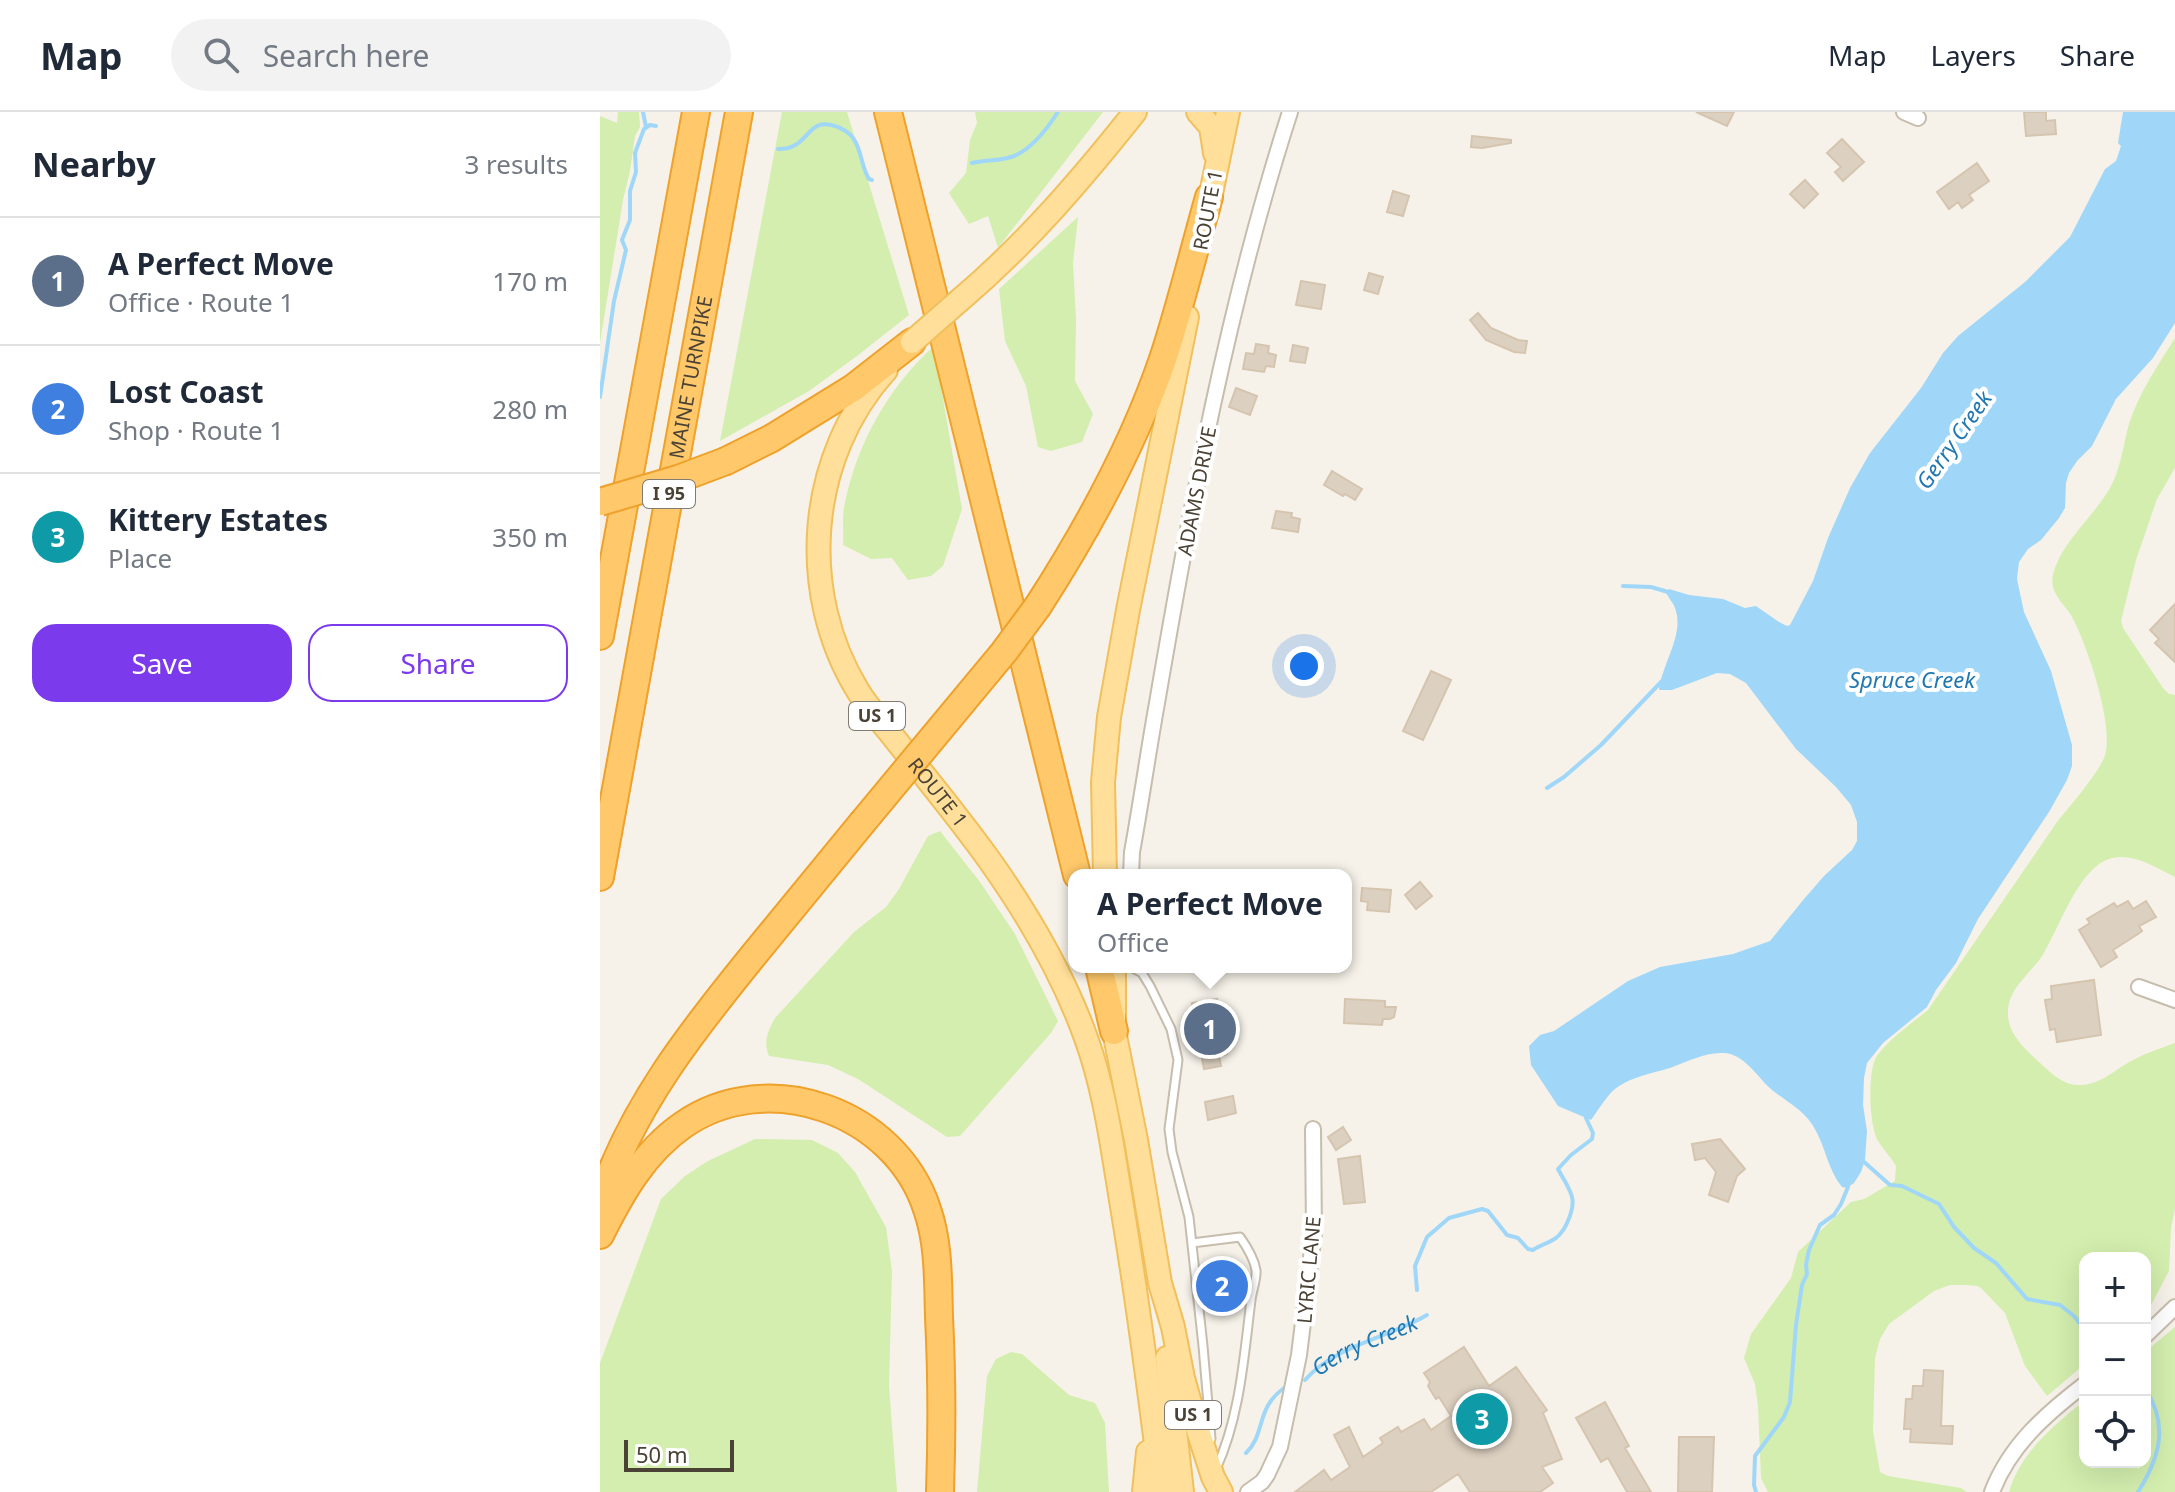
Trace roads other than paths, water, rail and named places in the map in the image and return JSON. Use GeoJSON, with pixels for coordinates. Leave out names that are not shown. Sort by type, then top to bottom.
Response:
{"type":"FeatureCollection","features":[{"type":"Feature","properties":{"kind":"highway","name":"MAINE TURNPIKE"},"geometry":{"type":"LineString","coordinates":[[600,636],[696,112]]}},
{"type":"Feature","properties":{"kind":"highway","name":"MAINE TURNPIKE"},"geometry":{"type":"LineString","coordinates":[[600,877],[739,112]]}},
{"type":"Feature","properties":{"kind":"highway"},"geometry":{"type":"LineString","coordinates":[[888,112],[1076,869]]}},
{"type":"Feature","properties":{"kind":"highway"},"geometry":{"type":"LineString","coordinates":[[600,1204],[639,1117],[704,1015],[1004,652],[1070,557],[1099,506],[1149,397],[1209,197]]}},
{"type":"Feature","properties":{"kind":"highway"},"geometry":{"type":"LineString","coordinates":[[600,502],[678,479],[726,461],[772,438],[853,388],[912,342]]}},
{"type":"Feature","properties":{"kind":"highway"},"geometry":{"type":"LineString","coordinates":[[600,618],[610,582]]}},
{"type":"Feature","properties":{"kind":"highway"},"geometry":{"type":"LineString","coordinates":[[1100,973],[1114,1031]]}},
{"type":"Feature","properties":{"kind":"highway"},"geometry":{"type":"LineString","coordinates":[[600,1235],[627,1185],[646,1160],[683,1126],[707,1112],[735,1103],[763,1099],[791,1100],[822,1106],[874,1133],[910,1174],[927,1206],[931,1223],[938,1272],[942,1389],[940,1492]]}},
{"type":"Feature","properties":{"kind":"main road","name":"ROUTE 1"},"geometry":{"type":"LineString","coordinates":[[1135,112],[1054,210],[991,274],[912,342],[864,398],[850,420],[837,451],[821,510],[818,543],[824,609],[834,642],[858,691],[989,859],[1057,968],[1086,1037],[1102,1095],[1130,1255],[1148,1387]]}},
{"type":"Feature","properties":{"kind":"main road"},"geometry":{"type":"LineString","coordinates":[[1198,112],[1211,127],[1217,166]]}},
{"type":"Feature","properties":{"kind":"main road","name":"ROUTE 1"},"geometry":{"type":"LineString","coordinates":[[1105,869],[1103,782],[1109,717],[1228,112]]}},
{"type":"Feature","properties":{"kind":"main road","name":"US 1"},"geometry":{"type":"LineString","coordinates":[[1114,973],[1114,1031],[1160,1283],[1189,1400],[1217,1484]]}},
{"type":"Feature","properties":{"kind":"main road"},"geometry":{"type":"LineString","coordinates":[[1160,1283],[1182,1492]]}},
{"type":"Feature","properties":{"kind":"main road"},"geometry":{"type":"LineString","coordinates":[[1148,1387],[1162,1492]]}},
{"type":"Feature","properties":{"kind":"main road","name":"US 1"},"geometry":{"type":"LineString","coordinates":[[1144,1492],[1148,1453],[1148,1387]]}},
{"type":"Feature","properties":{"kind":"street","name":"ADAMS DRIVE"},"geometry":{"type":"LineString","coordinates":[[1131,869],[1156,706],[1221,366],[1268,179],[1290,112]]}},
{"type":"Feature","properties":{"kind":"street"},"geometry":{"type":"LineString","coordinates":[[1904,112],[1918,118]]}},
{"type":"Feature","properties":{"kind":"street"},"geometry":{"type":"LineString","coordinates":[[2139,987],[2175,1000]]}},
{"type":"Feature","properties":{"kind":"street","name":"LYRIC LANE"},"geometry":{"type":"LineString","coordinates":[[1248,1492],[1267,1475],[1280,1447],[1299,1355],[1314,1233],[1313,1129]]}},
{"type":"Feature","properties":{"kind":"street"},"geometry":{"type":"LineString","coordinates":[[2151,1330],[2175,1307]]}},
{"type":"Feature","properties":{"kind":"street"},"geometry":{"type":"LineString","coordinates":[[1992,1492],[2002,1469],[2026,1435],[2046,1414],[2079,1389]]}},
{"type":"Feature","properties":{"kind":"lane"},"geometry":{"type":"LineString","coordinates":[[1142,973],[1171,1029],[1178,1060],[1169,1129],[1189,1217],[1217,1484]]}},
{"type":"Feature","properties":{"kind":"lane"},"geometry":{"type":"LineString","coordinates":[[1192,1243],[1240,1237],[1257,1273],[1251,1292],[1248,1336],[1232,1426],[1217,1484]]}},
{"type":"Feature","properties":{"kind":"water","name":"Spruce Creek"},"geometry":{"type":"Polygon","coordinates":[[[2123,112],[2175,112],[2175,323],[2153,358],[2116,399],[2092,446],[2069,473],[2065,508],[2041,540],[2028,549],[2019,562],[2017,579],[2024,612],[2051,671],[2072,745],[2072,766],[2049,812],[1978,919],[1956,963],[1927,1007],[1883,1043],[1867,1063],[1863,1105],[1867,1131],[1861,1172],[1854,1183],[1847,1188],[1842,1187],[1807,1118],[1731,1054],[1703,1056],[1629,1081],[1609,1095],[1591,1120],[1558,1106],[1531,1065],[1529,1046],[1540,1035],[1554,1031],[1628,981],[1660,967],[1733,954],[1770,941],[1857,841],[1857,822],[1851,805],[1796,749],[1746,683],[1730,674],[1717,673],[1672,690],[1659,690],[1677,628],[1675,608],[1666,592],[1669,589],[1723,599],[1745,608],[1756,606],[1779,622],[1790,625],[1813,581],[1850,488],[1870,453],[1958,336],[2025,282],[2070,237],[2105,169],[2116,161],[2121,146],[2118,143],[2123,112]]]}},
{"type":"Feature","properties":{"kind":"waterway"},"geometry":{"type":"LineString","coordinates":[[643,112],[646,127]]}},
{"type":"Feature","properties":{"kind":"waterway"},"geometry":{"type":"LineString","coordinates":[[972,163],[1011,157],[1025,150],[1038,139],[1058,112]]}},
{"type":"Feature","properties":{"kind":"waterway"},"geometry":{"type":"LineString","coordinates":[[600,397],[614,301],[626,250],[622,240],[630,220],[630,191],[636,172],[635,153],[644,129],[650,125],[656,126]]}},
{"type":"Feature","properties":{"kind":"waterway"},"geometry":{"type":"LineString","coordinates":[[778,149],[797,144],[819,125],[838,127],[853,138],[866,174],[872,180]]}},
{"type":"Feature","properties":{"kind":"waterway"},"geometry":{"type":"LineString","coordinates":[[1623,586],[1651,587],[1668,592]]}},
{"type":"Feature","properties":{"kind":"waterway"},"geometry":{"type":"LineString","coordinates":[[1547,788],[1601,745],[1662,681]]}},
{"type":"Feature","properties":{"kind":"waterway","name":"Gerry Creek"},"geometry":{"type":"LineString","coordinates":[[1417,1290],[1415,1266],[1427,1237],[1449,1218],[1482,1209],[1488,1211],[1507,1235],[1518,1238],[1533,1250],[1560,1235],[1571,1214],[1573,1201],[1558,1169],[1592,1139],[1593,1133],[1586,1118]]}},
{"type":"Feature","properties":{"kind":"waterway"},"geometry":{"type":"LineString","coordinates":[[1863,1161],[1890,1185],[1902,1186],[1939,1204],[1954,1227],[1974,1248],[1996,1263],[2027,1299],[2060,1305],[2080,1324]]}},
{"type":"Feature","properties":{"kind":"waterway"},"geometry":{"type":"LineString","coordinates":[[1756,1492],[1755,1456],[1784,1417],[1790,1402],[1796,1325],[1809,1250],[1820,1225],[1834,1215],[1841,1204],[1847,1182]]}},
{"type":"Feature","properties":{"kind":"waterway","name":"Gerry Creek"},"geometry":{"type":"LineString","coordinates":[[1305,1380],[1347,1350],[1427,1315]]}},
{"type":"Feature","properties":{"kind":"waterway","name":"Gerry Creek"},"geometry":{"type":"LineString","coordinates":[[1246,1453],[1256,1438],[1269,1404],[1284,1388]]}},
{"type":"Feature","properties":{"kind":"waterway"},"geometry":{"type":"LineString","coordinates":[[2138,1492],[2152,1466],[2159,1441],[2157,1415],[2149,1396]]}},
{"type":"Feature","properties":{"kind":"place","name":"A Perfect Move"},"geometry":{"type":"Point","coordinates":[1210,1029]}},
{"type":"Feature","properties":{"kind":"place","name":"Lost Coast"},"geometry":{"type":"Point","coordinates":[1222,1286]}},
{"type":"Feature","properties":{"kind":"place","name":"Kittery Estates"},"geometry":{"type":"Point","coordinates":[1482,1419]}}]}
